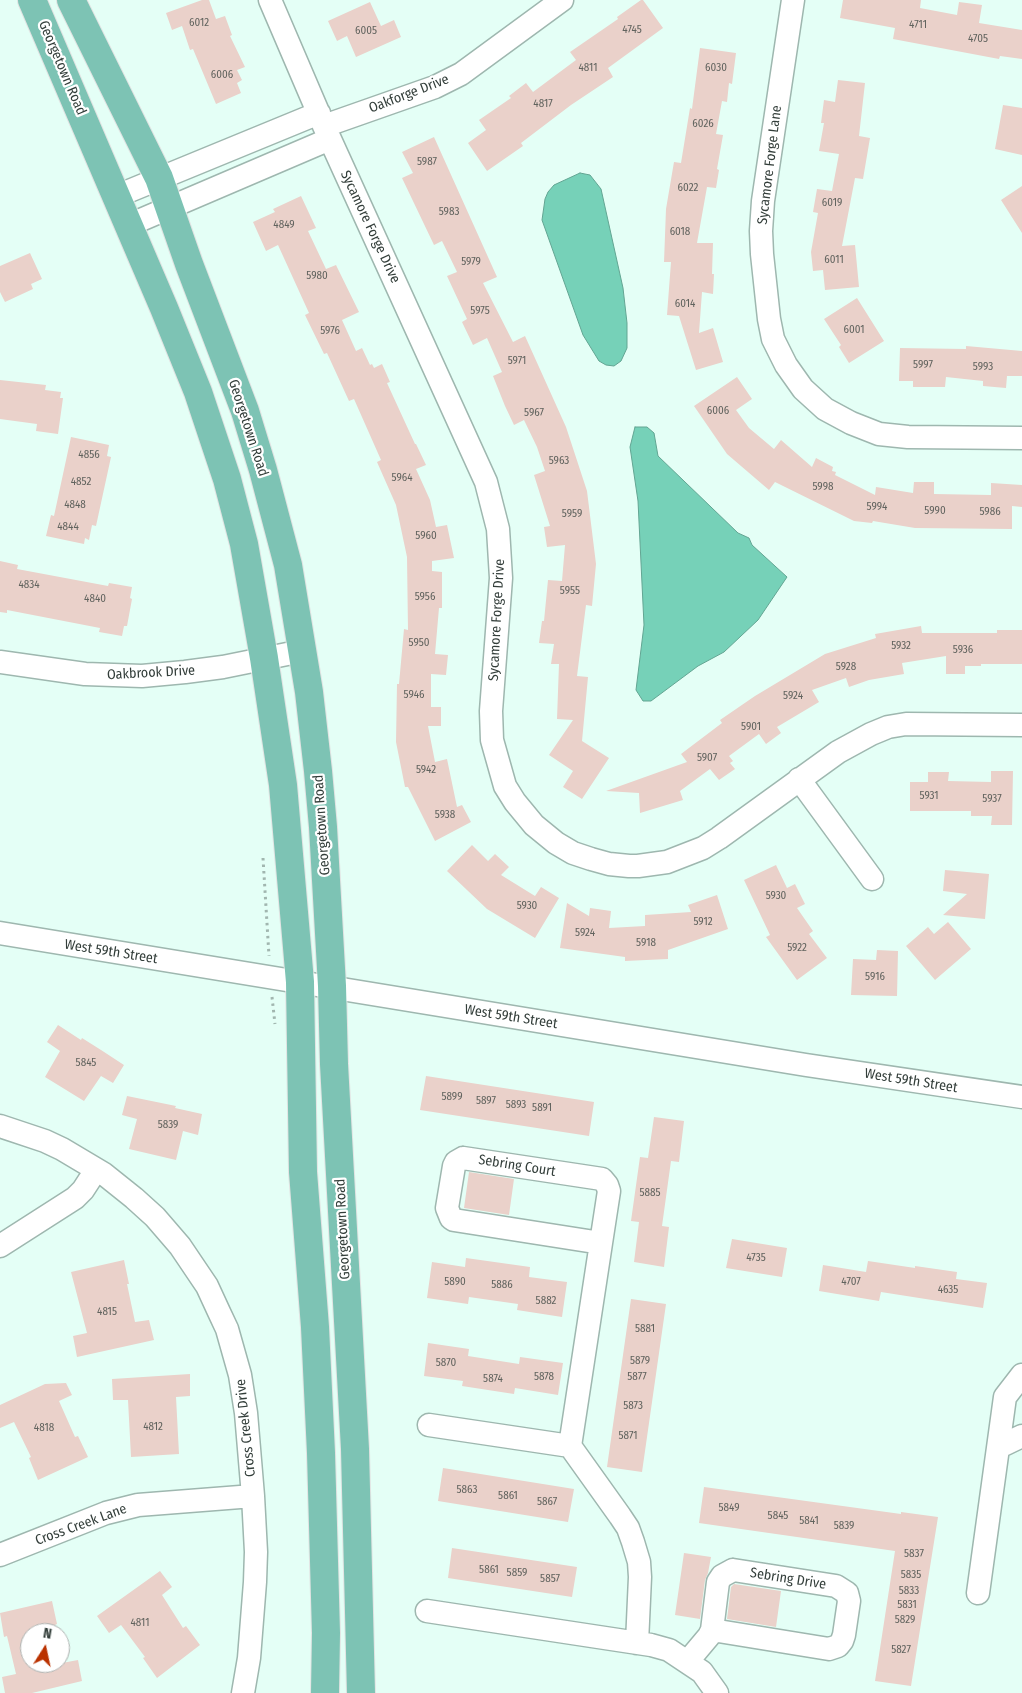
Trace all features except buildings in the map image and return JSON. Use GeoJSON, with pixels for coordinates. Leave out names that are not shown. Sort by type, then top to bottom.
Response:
{"type":"FeatureCollection","features":[{"type":"Feature","properties":{"kind":"main road","name":"Georgetown Road"},"geometry":{"type":"LineString","coordinates":[[32,0],[129,225],[198,392],[227,479],[244,544],[264,658],[284,785],[300,982],[303,1172],[315,1327],[321,1453],[326,1633],[325,1693]]}},
{"type":"Feature","properties":{"kind":"main road","name":"Georgetown Road"},"geometry":{"type":"LineString","coordinates":[[71,0],[159,178],[245,411],[288,565],[318,771],[332,986],[334,1064],[355,1449],[361,1693]]}},
{"type":"Feature","properties":{"kind":"street","name":"Sycamore Forge Drive"},"geometry":{"type":"LineString","coordinates":[[270,0],[324,126],[486,482],[498,529],[501,578],[491,711],[492,740],[502,777],[515,802],[534,825],[556,843],[573,853],[610,864],[638,866],[667,862],[703,848],[799,779]]}},
{"type":"Feature","properties":{"kind":"street","name":"Oakforge Drive"},"geometry":{"type":"LineString","coordinates":[[116,196],[159,178],[324,126],[435,86],[461,74],[562,0]]}},
{"type":"Feature","properties":{"kind":"street","name":"Sycamore Forge Lane"},"geometry":{"type":"LineString","coordinates":[[793,0],[763,201],[761,231],[769,319],[774,339],[786,365],[803,389],[825,409],[851,423],[879,434],[908,437],[1022,438]]}},
{"type":"Feature","properties":{"kind":"street"},"geometry":{"type":"LineString","coordinates":[[129,225],[170,207],[324,126]]}},
{"type":"Feature","properties":{"kind":"street","name":"Oakbrook Drive"},"geometry":{"type":"LineString","coordinates":[[0,662],[85,674],[128,676],[185,672],[302,651]]}},
{"type":"Feature","properties":{"kind":"street"},"geometry":{"type":"LineString","coordinates":[[872,879],[799,779],[854,742],[888,728],[906,724],[1022,725]]}},
{"type":"Feature","properties":{"kind":"street","name":"West 59th Street"},"geometry":{"type":"LineString","coordinates":[[0,933],[786,1062],[1022,1097]]}},
{"type":"Feature","properties":{"kind":"street","name":"Cross Creek Drive"},"geometry":{"type":"LineString","coordinates":[[0,1126],[45,1141],[62,1149],[96,1170],[134,1198],[174,1238],[197,1270],[219,1312],[236,1357],[242,1382],[253,1496],[255,1582],[252,1630],[243,1693]]}},
{"type":"Feature","properties":{"kind":"street","name":"Sebring Court"},"geometry":{"type":"LineString","coordinates":[[570,1446],[609,1191],[607,1185],[602,1179],[463,1158],[456,1162],[447,1208],[451,1218],[454,1220],[601,1243]]}},
{"type":"Feature","properties":{"kind":"street"},"geometry":{"type":"LineString","coordinates":[[0,1246],[75,1198],[83,1190],[96,1170]]}},
{"type":"Feature","properties":{"kind":"street"},"geometry":{"type":"LineString","coordinates":[[978,1593],[1005,1398],[1022,1375]]}},
{"type":"Feature","properties":{"kind":"street"},"geometry":{"type":"LineString","coordinates":[[429,1425],[570,1446],[628,1528],[633,1542],[639,1562],[640,1577],[637,1644]]}},
{"type":"Feature","properties":{"kind":"street"},"geometry":{"type":"LineString","coordinates":[[999,1446],[1022,1436]]}},
{"type":"Feature","properties":{"kind":"street","name":"Cross Creek Lane"},"geometry":{"type":"LineString","coordinates":[[0,1555],[106,1513],[138,1505],[253,1496]]}},
{"type":"Feature","properties":{"kind":"street","name":"Sebring Drive"},"geometry":{"type":"LineString","coordinates":[[688,1661],[712,1630],[718,1582],[722,1576],[732,1570],[836,1586],[847,1593],[850,1601],[844,1636],[838,1646],[829,1649],[712,1630]]}},
{"type":"Feature","properties":{"kind":"street"},"geometry":{"type":"LineString","coordinates":[[426,1611],[637,1644],[651,1644],[669,1650],[688,1661],[702,1672],[717,1693]]}},
{"type":"Feature","properties":{"kind":"path"},"geometry":{"type":"LineString","coordinates":[[263,852],[270,978]]}},
{"type":"Feature","properties":{"kind":"shaded area"},"geometry":{"type":"Polygon","coordinates":[[[580,173],[590,175],[601,189],[623,288],[627,323],[627,348],[621,361],[614,366],[606,365],[599,361],[583,335],[542,220],[548,192],[554,185],[580,173]]]}},
{"type":"Feature","properties":{"kind":"shaded area"},"geometry":{"type":"Polygon","coordinates":[[[635,427],[647,427],[654,433],[658,456],[738,533],[749,538],[752,545],[787,577],[758,620],[724,652],[698,666],[651,701],[643,701],[636,690],[644,625],[638,501],[630,447],[635,427]]]}}]}
